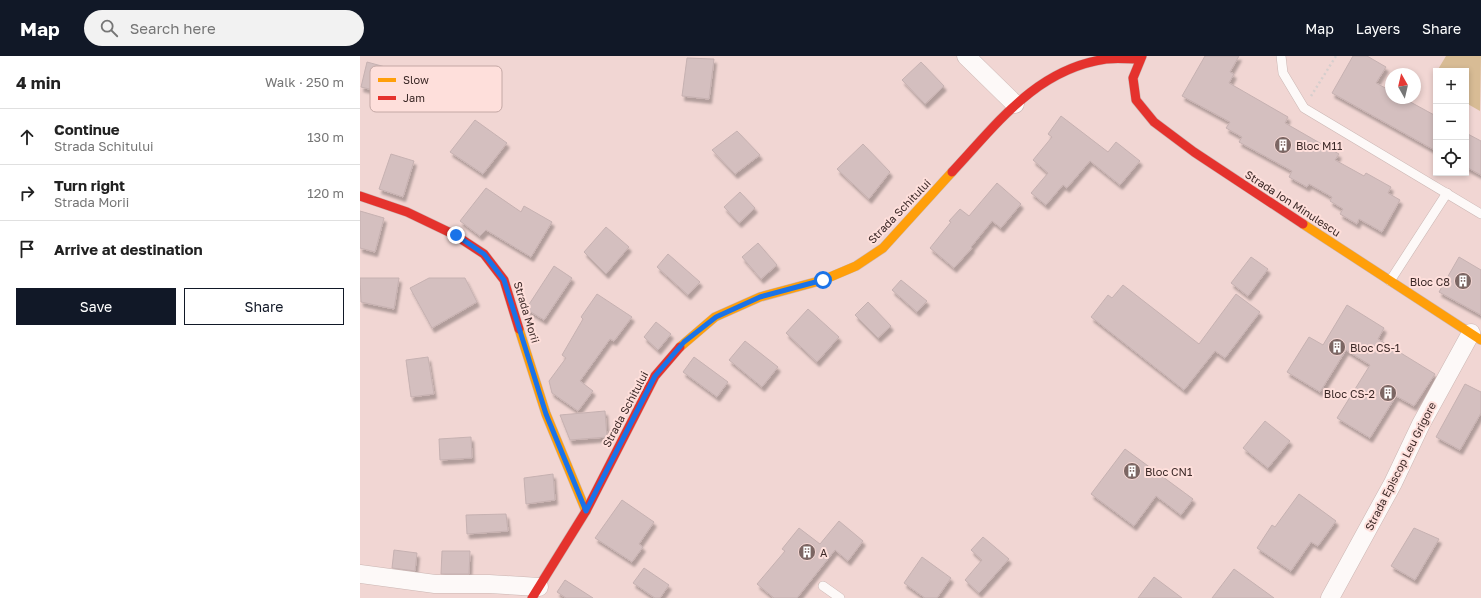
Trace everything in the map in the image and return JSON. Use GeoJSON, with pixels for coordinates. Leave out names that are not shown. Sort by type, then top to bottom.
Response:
{"type":"FeatureCollection","features":[{"type":"Feature","properties":{"kind":"street"},"geometry":{"type":"LineString","coordinates":[[966,56],[1015,104]]}},
{"type":"Feature","properties":{"kind":"street","name":"Strada Schitului"},"geometry":{"type":"LineString","coordinates":[[536,592],[586,511],[655,376],[684,342],[716,317],[760,297],[823,280],[856,266],[883,248],[1015,104],[1044,82],[1072,67],[1107,59],[1141,58]]}},
{"type":"Feature","properties":{"kind":"street","name":"Strada Ion Minulescu"},"geometry":{"type":"LineString","coordinates":[[1141,58],[1134,78],[1136,100],[1154,122],[1194,152],[1476,337]]}},
{"type":"Feature","properties":{"kind":"street","name":"Strada Morii"},"geometry":{"type":"LineString","coordinates":[[360,196],[407,212],[456,235],[484,254],[504,280],[546,414],[586,511]]}},
{"type":"Feature","properties":{"kind":"street","name":"Strada Episcop Leu Grigore"},"geometry":{"type":"LineString","coordinates":[[1330,598],[1393,483],[1421,424],[1476,337]]}},
{"type":"Feature","properties":{"kind":"street"},"geometry":{"type":"LineString","coordinates":[[360,574],[435,584],[490,584],[536,592]]}},
{"type":"Feature","properties":{"kind":"lane"},"geometry":{"type":"LineString","coordinates":[[1072,56],[1072,67]]}},
{"type":"Feature","properties":{"kind":"lane"},"geometry":{"type":"LineString","coordinates":[[1281,56],[1283,73],[1304,108],[1481,214]]}},
{"type":"Feature","properties":{"kind":"lane"},"geometry":{"type":"LineString","coordinates":[[1390,281],[1447,193]]}},
{"type":"Feature","properties":{"kind":"lane"},"geometry":{"type":"LineString","coordinates":[[823,586],[840,598]]}},
{"type":"Feature","properties":{"kind":"path"},"geometry":{"type":"LineString","coordinates":[[1304,108],[1336,56]]}},
{"type":"Feature","properties":{"kind":"shaded area"},"geometry":{"type":"Polygon","coordinates":[[[1446,56],[1481,56],[1480,111],[1469,105],[1469,68],[1439,68],[1446,56]]]}},
{"type":"Feature","properties":{"kind":"building","name":"Bloc M11"},"geometry":{"type":"Polygon","coordinates":[[[1205,56],[1239,56],[1230,72],[1234,74],[1229,83],[1288,117],[1285,123],[1339,154],[1335,160],[1364,176],[1366,173],[1391,187],[1388,193],[1400,200],[1382,232],[1359,219],[1357,224],[1340,214],[1343,209],[1330,201],[1332,197],[1309,184],[1307,187],[1289,177],[1292,171],[1239,142],[1242,137],[1226,128],[1230,122],[1182,96],[1205,56]]]}},
{"type":"Feature","properties":{"kind":"building"},"geometry":{"type":"Polygon","coordinates":[[[1353,56],[1367,56],[1386,67],[1376,83],[1385,88],[1385,104],[1414,104],[1433,114],[1433,149],[1332,93],[1353,56]]]}},
{"type":"Feature","properties":{"kind":"building"},"geometry":{"type":"Polygon","coordinates":[[[687,58],[714,59],[709,99],[682,96],[687,58]]]}},
{"type":"Feature","properties":{"kind":"building"},"geometry":{"type":"Polygon","coordinates":[[[367,62],[382,66],[370,66],[370,89],[361,87],[367,62]]]}},
{"type":"Feature","properties":{"kind":"building"},"geometry":{"type":"Polygon","coordinates":[[[921,62],[944,86],[925,104],[902,80],[921,62]]]}},
{"type":"Feature","properties":{"kind":"building"},"geometry":{"type":"Polygon","coordinates":[[[1061,116],[1108,152],[1116,142],[1140,161],[1120,185],[1090,161],[1067,188],[1063,185],[1046,205],[1031,193],[1048,173],[1033,160],[1052,137],[1048,134],[1061,116]]]}},
{"type":"Feature","properties":{"kind":"building"},"geometry":{"type":"Polygon","coordinates":[[[475,120],[507,143],[483,174],[450,152],[475,120]]]}},
{"type":"Feature","properties":{"kind":"building"},"geometry":{"type":"Polygon","coordinates":[[[737,131],[760,155],[735,174],[712,150],[737,131]]]}},
{"type":"Feature","properties":{"kind":"building"},"geometry":{"type":"Polygon","coordinates":[[[1469,135],[1481,141],[1481,175],[1469,169],[1469,135]]]}},
{"type":"Feature","properties":{"kind":"building"},"geometry":{"type":"Polygon","coordinates":[[[863,144],[890,172],[869,199],[837,169],[863,144]]]}},
{"type":"Feature","properties":{"kind":"building"},"geometry":{"type":"Polygon","coordinates":[[[391,154],[414,161],[403,197],[379,189],[391,154]]]}},
{"type":"Feature","properties":{"kind":"building"},"geometry":{"type":"Polygon","coordinates":[[[997,183],[1021,204],[1001,228],[992,221],[971,247],[972,248],[954,268],[930,248],[951,222],[949,221],[960,209],[969,216],[997,183]]]}},
{"type":"Feature","properties":{"kind":"building"},"geometry":{"type":"Polygon","coordinates":[[[486,188],[521,212],[524,206],[552,222],[531,257],[486,230],[480,236],[460,221],[486,188]]]}},
{"type":"Feature","properties":{"kind":"building"},"geometry":{"type":"Polygon","coordinates":[[[740,192],[755,208],[739,223],[724,207],[740,192]]]}},
{"type":"Feature","properties":{"kind":"building"},"geometry":{"type":"Polygon","coordinates":[[[360,211],[384,218],[375,252],[360,248],[360,211]]]}},
{"type":"Feature","properties":{"kind":"building"},"geometry":{"type":"Polygon","coordinates":[[[606,227],[629,247],[606,274],[584,252],[606,227]]]}},
{"type":"Feature","properties":{"kind":"building"},"geometry":{"type":"Polygon","coordinates":[[[758,243],[777,265],[761,279],[742,257],[758,243]]]}},
{"type":"Feature","properties":{"kind":"building"},"geometry":{"type":"Polygon","coordinates":[[[668,254],[700,282],[688,295],[657,267],[668,254]]]}},
{"type":"Feature","properties":{"kind":"building"},"geometry":{"type":"Polygon","coordinates":[[[1251,257],[1268,269],[1248,296],[1231,283],[1251,257]]]}},
{"type":"Feature","properties":{"kind":"building","name":"Bloc C8"},"geometry":{"type":"Polygon","coordinates":[[[1459,257],[1481,270],[1481,315],[1439,292],[1459,257]]]}},
{"type":"Feature","properties":{"kind":"building"},"geometry":{"type":"Polygon","coordinates":[[[554,266],[572,278],[544,320],[526,309],[554,266]]]}},
{"type":"Feature","properties":{"kind":"building"},"geometry":{"type":"Polygon","coordinates":[[[360,278],[399,278],[394,309],[361,302],[360,278]]]}},
{"type":"Feature","properties":{"kind":"building"},"geometry":{"type":"Polygon","coordinates":[[[429,278],[465,278],[477,302],[432,328],[410,288],[429,278]]]}},
{"type":"Feature","properties":{"kind":"building"},"geometry":{"type":"Polygon","coordinates":[[[901,280],[927,301],[917,312],[892,290],[901,280]]]}},
{"type":"Feature","properties":{"kind":"building"},"geometry":{"type":"Polygon","coordinates":[[[1123,285],[1199,344],[1236,294],[1260,312],[1225,358],[1215,351],[1184,390],[1091,317],[1108,295],[1112,298],[1123,285]]]}},
{"type":"Feature","properties":{"kind":"building"},"geometry":{"type":"Polygon","coordinates":[[[597,294],[632,317],[614,341],[610,339],[580,381],[593,391],[578,411],[552,393],[549,381],[566,358],[562,355],[583,319],[581,317],[597,294]]]}},
{"type":"Feature","properties":{"kind":"building"},"geometry":{"type":"Polygon","coordinates":[[[868,302],[891,326],[878,338],[855,315],[868,302]]]}},
{"type":"Feature","properties":{"kind":"building"},"geometry":{"type":"Polygon","coordinates":[[[1347,305],[1384,328],[1378,339],[1435,374],[1414,406],[1396,396],[1370,438],[1337,418],[1370,365],[1346,350],[1320,392],[1287,372],[1309,337],[1323,345],[1347,305]]]}},
{"type":"Feature","properties":{"kind":"building"},"geometry":{"type":"Polygon","coordinates":[[[808,309],[839,337],[817,362],[786,333],[808,309]]]}},
{"type":"Feature","properties":{"kind":"building"},"geometry":{"type":"Polygon","coordinates":[[[656,322],[671,334],[658,350],[644,337],[656,322]]]}},
{"type":"Feature","properties":{"kind":"building"},"geometry":{"type":"Polygon","coordinates":[[[745,341],[778,367],[762,387],[729,360],[745,341]]]}},
{"type":"Feature","properties":{"kind":"building"},"geometry":{"type":"Polygon","coordinates":[[[428,357],[434,394],[411,397],[406,360],[428,357]]]}},
{"type":"Feature","properties":{"kind":"building"},"geometry":{"type":"Polygon","coordinates":[[[694,357],[728,382],[717,397],[683,372],[694,357]]]}},
{"type":"Feature","properties":{"kind":"building"},"geometry":{"type":"Polygon","coordinates":[[[1465,384],[1481,392],[1481,413],[1460,450],[1436,437],[1465,384]]]}},
{"type":"Feature","properties":{"kind":"building"},"geometry":{"type":"Polygon","coordinates":[[[605,411],[607,437],[570,440],[560,415],[605,411]]]}},
{"type":"Feature","properties":{"kind":"building"},"geometry":{"type":"Polygon","coordinates":[[[1265,421],[1290,441],[1268,468],[1243,448],[1265,421]]]}},
{"type":"Feature","properties":{"kind":"building"},"geometry":{"type":"Polygon","coordinates":[[[471,437],[472,458],[440,460],[439,439],[471,437]]]}},
{"type":"Feature","properties":{"kind":"building","name":"Bloc CN1"},"geometry":{"type":"Polygon","coordinates":[[[1125,449],[1193,499],[1181,515],[1156,496],[1134,526],[1091,494],[1125,449]]]}},
{"type":"Feature","properties":{"kind":"building"},"geometry":{"type":"Polygon","coordinates":[[[553,474],[555,500],[526,504],[524,478],[553,474]]]}},
{"type":"Feature","properties":{"kind":"building"},"geometry":{"type":"Polygon","coordinates":[[[1299,494],[1336,521],[1318,546],[1311,542],[1291,571],[1257,548],[1272,525],[1275,527],[1299,494]]]}},
{"type":"Feature","properties":{"kind":"building"},"geometry":{"type":"Polygon","coordinates":[[[622,500],[654,522],[639,544],[643,547],[632,562],[595,538],[622,500]]]}},
{"type":"Feature","properties":{"kind":"building"},"geometry":{"type":"Polygon","coordinates":[[[506,514],[508,531],[467,534],[466,515],[506,514]]]}},
{"type":"Feature","properties":{"kind":"building"},"geometry":{"type":"Polygon","coordinates":[[[839,521],[863,541],[848,561],[835,550],[797,598],[774,598],[757,584],[785,551],[782,549],[799,528],[820,544],[839,521]]]}},
{"type":"Feature","properties":{"kind":"building"},"geometry":{"type":"Polygon","coordinates":[[[1414,528],[1439,539],[1415,580],[1391,566],[1414,528]]]}},
{"type":"Feature","properties":{"kind":"building"},"geometry":{"type":"Polygon","coordinates":[[[983,537],[1009,559],[979,593],[965,580],[982,560],[971,550],[983,537]]]}},
{"type":"Feature","properties":{"kind":"building"},"geometry":{"type":"Polygon","coordinates":[[[394,550],[417,553],[415,571],[392,568],[394,550]]]}},
{"type":"Feature","properties":{"kind":"building"},"geometry":{"type":"Polygon","coordinates":[[[442,551],[470,551],[469,574],[441,574],[442,551]]]}},
{"type":"Feature","properties":{"kind":"building"},"geometry":{"type":"Polygon","coordinates":[[[922,557],[951,578],[937,598],[925,598],[904,583],[922,557]]]}},
{"type":"Feature","properties":{"kind":"building"},"geometry":{"type":"Polygon","coordinates":[[[644,568],[669,585],[660,598],[655,598],[633,583],[644,568]]]}},
{"type":"Feature","properties":{"kind":"building"},"geometry":{"type":"Polygon","coordinates":[[[1234,569],[1274,598],[1212,598],[1234,569]]]}},
{"type":"Feature","properties":{"kind":"building"},"geometry":{"type":"Polygon","coordinates":[[[1154,577],[1182,598],[1138,598],[1154,577]]]}},
{"type":"Feature","properties":{"kind":"building"},"geometry":{"type":"Polygon","coordinates":[[[565,580],[593,598],[566,598],[557,592],[565,580]]]}},
{"type":"Feature","properties":{"kind":"traffic: slow"},"geometry":{"type":"LineString","coordinates":[[680,347],[715,317],[760,297],[823,280],[856,266],[883,248],[952,172]]}},
{"type":"Feature","properties":{"kind":"traffic: slow"},"geometry":{"type":"LineString","coordinates":[[1303,224],[1481,340]]}},
{"type":"Feature","properties":{"kind":"traffic: slow"},"geometry":{"type":"LineString","coordinates":[[519,329],[546,414],[586,511]]}},
{"type":"Feature","properties":{"kind":"traffic: jam"},"geometry":{"type":"LineString","coordinates":[[1142,56],[1133,78],[1136,100],[1154,122],[1194,152],[1303,224]]}},
{"type":"Feature","properties":{"kind":"traffic: jam"},"geometry":{"type":"LineString","coordinates":[[952,172],[1002,118],[1038,86],[1059,74],[1081,65],[1106,59],[1140,59]]}},
{"type":"Feature","properties":{"kind":"traffic: jam"},"geometry":{"type":"LineString","coordinates":[[360,196],[407,212],[455,235],[484,254],[504,280],[519,329]]}},
{"type":"Feature","properties":{"kind":"traffic: jam"},"geometry":{"type":"LineString","coordinates":[[532,598],[586,511],[655,376],[680,347]]}},
{"type":"Feature","properties":{"kind":"place","name":"Bloc M11"},"geometry":{"type":"Point","coordinates":[1283,145]}},
{"type":"Feature","properties":{"kind":"place","name":"Bloc C8"},"geometry":{"type":"Point","coordinates":[1463,281]}},
{"type":"Feature","properties":{"kind":"place","name":"Bloc CS-1"},"geometry":{"type":"Point","coordinates":[1337,347]}},
{"type":"Feature","properties":{"kind":"place","name":"Bloc CS-2"},"geometry":{"type":"Point","coordinates":[1388,393]}},
{"type":"Feature","properties":{"kind":"place","name":"Bloc CN1"},"geometry":{"type":"Point","coordinates":[1132,471]}},
{"type":"Feature","properties":{"kind":"place","name":"A"},"geometry":{"type":"Point","coordinates":[807,552]}},
{"type":"Feature","properties":{"kind":"route"},"geometry":{"type":"LineString","coordinates":[[456,235],[484,254],[504,280],[546,414],[586,511],[655,376],[684,342],[716,317],[760,297],[823,280]]}}]}
